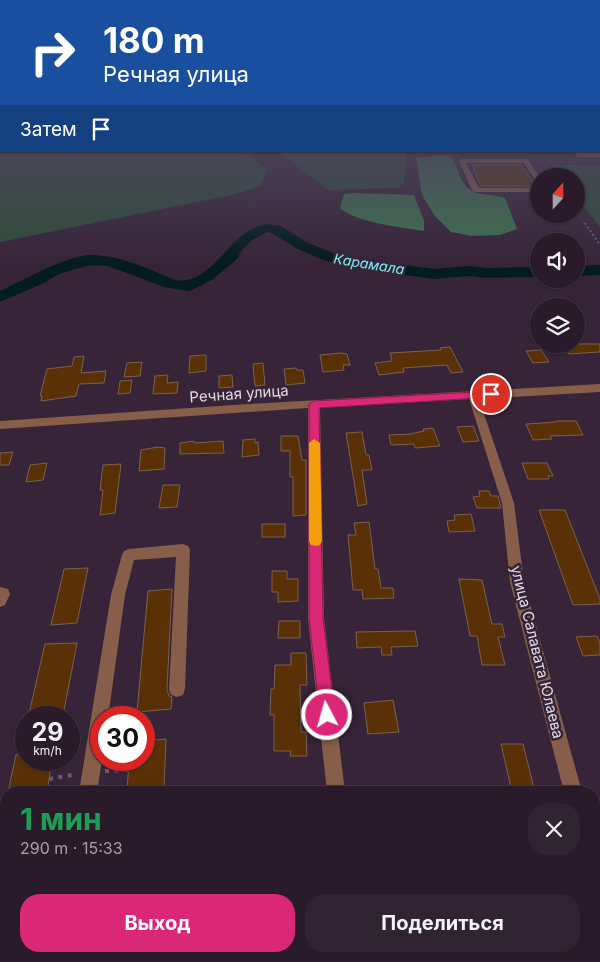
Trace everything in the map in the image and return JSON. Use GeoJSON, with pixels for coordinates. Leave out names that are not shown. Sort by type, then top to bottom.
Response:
{"type":"FeatureCollection","features":[{"type":"Feature","properties":{"kind":"street"},"geometry":{"type":"LineString","coordinates":[[468,174],[476,190],[530,190]]}},
{"type":"Feature","properties":{"kind":"street","name":"Речная улица"},"geometry":{"type":"LineString","coordinates":[[0,425],[314,404],[600,388]]}},
{"type":"Feature","properties":{"kind":"street","name":"улица Салавата Юлаева"},"geometry":{"type":"LineString","coordinates":[[473,396],[508,503],[517,582],[571,786]]}},
{"type":"Feature","properties":{"kind":"street"},"geometry":{"type":"LineString","coordinates":[[314,404],[316,618],[335,786]]}},
{"type":"Feature","properties":{"kind":"street"},"geometry":{"type":"LineString","coordinates":[[89,786],[118,594],[129,555],[183,550],[177,689]]}},
{"type":"Feature","properties":{"kind":"street"},"geometry":{"type":"LineString","coordinates":[[0,594],[3,594],[0,600]]}},
{"type":"Feature","properties":{"kind":"path"},"geometry":{"type":"LineString","coordinates":[[584,223],[600,245]]}},
{"type":"Feature","properties":{"kind":"green space"},"geometry":{"type":"Polygon","coordinates":[[[0,174],[265,174],[260,186],[236,194],[0,242],[0,174]]]}},
{"type":"Feature","properties":{"kind":"green space"},"geometry":{"type":"Polygon","coordinates":[[[307,174],[405,174],[404,183],[398,188],[328,190],[307,174]]]}},
{"type":"Feature","properties":{"kind":"green space"},"geometry":{"type":"Polygon","coordinates":[[[419,174],[459,174],[465,185],[474,192],[505,198],[517,229],[500,235],[472,236],[451,232],[435,216],[422,195],[419,174]]]}},
{"type":"Feature","properties":{"kind":"green space"},"geometry":{"type":"Polygon","coordinates":[[[585,174],[600,174],[600,227],[585,208],[585,174]]]}},
{"type":"Feature","properties":{"kind":"green space"},"geometry":{"type":"Polygon","coordinates":[[[344,194],[414,195],[424,221],[424,231],[368,221],[340,208],[344,194]]]}},
{"type":"Feature","properties":{"kind":"building"},"geometry":{"type":"Polygon","coordinates":[[[476,174],[527,174],[530,178],[530,186],[481,186],[476,174]]]}},
{"type":"Feature","properties":{"kind":"building"},"geometry":{"type":"Polygon","coordinates":[[[585,344],[600,344],[600,352],[585,353],[585,344]]]}},
{"type":"Feature","properties":{"kind":"building"},"geometry":{"type":"Polygon","coordinates":[[[450,347],[463,372],[451,373],[447,365],[403,368],[404,372],[379,375],[375,363],[392,361],[390,353],[441,350],[440,348],[450,347]]]}},
{"type":"Feature","properties":{"kind":"building"},"geometry":{"type":"Polygon","coordinates":[[[526,351],[530,351],[530,353],[543,353],[549,362],[533,363],[526,351]]]}},
{"type":"Feature","properties":{"kind":"building"},"geometry":{"type":"Polygon","coordinates":[[[347,354],[350,365],[343,365],[344,370],[323,372],[320,355],[347,354]]]}},
{"type":"Feature","properties":{"kind":"building"},"geometry":{"type":"Polygon","coordinates":[[[206,355],[206,371],[189,373],[190,356],[206,355]]]}},
{"type":"Feature","properties":{"kind":"building"},"geometry":{"type":"Polygon","coordinates":[[[84,356],[81,373],[106,371],[104,383],[79,384],[76,396],[41,401],[42,396],[40,396],[47,369],[72,366],[74,357],[84,356]]]}},
{"type":"Feature","properties":{"kind":"building"},"geometry":{"type":"Polygon","coordinates":[[[142,362],[140,376],[124,377],[127,363],[142,362]]]}},
{"type":"Feature","properties":{"kind":"building"},"geometry":{"type":"Polygon","coordinates":[[[263,363],[265,385],[255,386],[253,364],[263,363]]]}},
{"type":"Feature","properties":{"kind":"building"},"geometry":{"type":"Polygon","coordinates":[[[296,368],[297,370],[303,370],[305,383],[286,385],[284,369],[296,368]]]}},
{"type":"Feature","properties":{"kind":"building"},"geometry":{"type":"Polygon","coordinates":[[[168,375],[167,383],[178,382],[177,393],[153,394],[155,376],[168,375]]]}},
{"type":"Feature","properties":{"kind":"building"},"geometry":{"type":"Polygon","coordinates":[[[232,375],[233,387],[219,388],[219,376],[232,375]]]}},
{"type":"Feature","properties":{"kind":"building"},"geometry":{"type":"Polygon","coordinates":[[[132,380],[130,393],[118,394],[120,381],[132,380]]]}},
{"type":"Feature","properties":{"kind":"building"},"geometry":{"type":"Polygon","coordinates":[[[576,421],[583,435],[550,436],[552,439],[533,440],[526,424],[576,421]]]}},
{"type":"Feature","properties":{"kind":"building"},"geometry":{"type":"Polygon","coordinates":[[[473,426],[479,441],[463,442],[457,427],[473,426]]]}},
{"type":"Feature","properties":{"kind":"building"},"geometry":{"type":"Polygon","coordinates":[[[433,428],[440,446],[415,448],[414,444],[391,445],[389,435],[410,434],[424,431],[423,429],[433,428]]]}},
{"type":"Feature","properties":{"kind":"building"},"geometry":{"type":"Polygon","coordinates":[[[362,432],[366,455],[369,455],[372,470],[362,470],[367,504],[358,506],[346,433],[362,432]]]}},
{"type":"Feature","properties":{"kind":"building"},"geometry":{"type":"Polygon","coordinates":[[[281,436],[298,436],[302,460],[306,460],[306,515],[293,516],[293,477],[290,477],[290,451],[281,451],[281,436]]]}},
{"type":"Feature","properties":{"kind":"building"},"geometry":{"type":"Polygon","coordinates":[[[255,439],[255,443],[258,442],[259,455],[242,457],[243,440],[255,439]]]}},
{"type":"Feature","properties":{"kind":"building"},"geometry":{"type":"Polygon","coordinates":[[[194,441],[194,443],[223,441],[224,453],[180,454],[180,443],[194,441]]]}},
{"type":"Feature","properties":{"kind":"building"},"geometry":{"type":"Polygon","coordinates":[[[158,447],[165,448],[164,469],[139,471],[141,450],[158,447]]]}},
{"type":"Feature","properties":{"kind":"building"},"geometry":{"type":"Polygon","coordinates":[[[13,452],[9,465],[0,465],[0,453],[13,452]]]}},
{"type":"Feature","properties":{"kind":"building"},"geometry":{"type":"Polygon","coordinates":[[[47,463],[43,480],[26,482],[30,465],[47,463]]]}},
{"type":"Feature","properties":{"kind":"building"},"geometry":{"type":"Polygon","coordinates":[[[522,463],[547,463],[553,476],[548,476],[549,479],[528,479],[522,463]]]}},
{"type":"Feature","properties":{"kind":"building"},"geometry":{"type":"Polygon","coordinates":[[[121,464],[115,513],[100,515],[103,465],[121,464]]]}},
{"type":"Feature","properties":{"kind":"building"},"geometry":{"type":"Polygon","coordinates":[[[163,485],[180,485],[177,507],[159,508],[163,485]]]}},
{"type":"Feature","properties":{"kind":"building"},"geometry":{"type":"Polygon","coordinates":[[[479,491],[489,491],[491,496],[498,496],[501,508],[477,508],[473,497],[480,496],[479,491]]]}},
{"type":"Feature","properties":{"kind":"building"},"geometry":{"type":"Polygon","coordinates":[[[539,510],[565,510],[600,599],[600,604],[573,605],[539,510]]]}},
{"type":"Feature","properties":{"kind":"building"},"geometry":{"type":"Polygon","coordinates":[[[471,514],[475,531],[449,532],[447,521],[455,520],[454,515],[471,514]]]}},
{"type":"Feature","properties":{"kind":"building"},"geometry":{"type":"Polygon","coordinates":[[[369,522],[375,569],[378,569],[381,588],[393,588],[394,598],[363,599],[362,590],[353,590],[348,535],[356,535],[354,523],[369,522]]]}},
{"type":"Feature","properties":{"kind":"building"},"geometry":{"type":"Polygon","coordinates":[[[262,524],[285,524],[285,537],[262,537],[262,524]]]}},
{"type":"Feature","properties":{"kind":"building"},"geometry":{"type":"Polygon","coordinates":[[[88,568],[77,623],[51,625],[64,569],[88,568]]]}},
{"type":"Feature","properties":{"kind":"building"},"geometry":{"type":"Polygon","coordinates":[[[272,571],[287,571],[287,579],[298,579],[298,601],[278,602],[278,592],[272,592],[272,571]]]}},
{"type":"Feature","properties":{"kind":"building"},"geometry":{"type":"Polygon","coordinates":[[[459,579],[482,580],[492,624],[502,624],[505,637],[498,637],[505,665],[482,665],[477,636],[470,636],[459,579]]]}},
{"type":"Feature","properties":{"kind":"building"},"geometry":{"type":"Polygon","coordinates":[[[172,589],[167,689],[169,696],[172,697],[171,709],[155,710],[155,706],[138,706],[148,591],[172,589]]]}},
{"type":"Feature","properties":{"kind":"building"},"geometry":{"type":"Polygon","coordinates":[[[279,621],[300,621],[300,638],[278,638],[279,621]]]}},
{"type":"Feature","properties":{"kind":"building"},"geometry":{"type":"Polygon","coordinates":[[[415,631],[418,646],[391,647],[392,655],[382,655],[381,647],[357,648],[356,632],[415,631]]]}},
{"type":"Feature","properties":{"kind":"building"},"geometry":{"type":"Polygon","coordinates":[[[597,636],[600,643],[600,655],[583,656],[576,637],[597,636]]]}},
{"type":"Feature","properties":{"kind":"building"},"geometry":{"type":"Polygon","coordinates":[[[77,643],[65,706],[31,706],[45,644],[77,643]]]}},
{"type":"Feature","properties":{"kind":"building"},"geometry":{"type":"Polygon","coordinates":[[[291,653],[306,653],[307,685],[300,685],[301,732],[306,732],[307,756],[290,756],[291,751],[274,751],[274,715],[270,715],[271,689],[274,689],[275,665],[291,665],[291,653]]]}},
{"type":"Feature","properties":{"kind":"building"},"geometry":{"type":"Polygon","coordinates":[[[393,700],[399,732],[368,734],[364,703],[393,700]]]}},
{"type":"Feature","properties":{"kind":"building"},"geometry":{"type":"Polygon","coordinates":[[[166,739],[164,786],[127,786],[128,771],[155,771],[155,740],[166,739]]]}},
{"type":"Feature","properties":{"kind":"building"},"geometry":{"type":"Polygon","coordinates":[[[501,744],[523,744],[534,786],[511,786],[501,744]]]}},
{"type":"Feature","properties":{"kind":"building"},"geometry":{"type":"Polygon","coordinates":[[[15,760],[15,771],[50,771],[48,786],[9,786],[15,760]]]}},
{"type":"Feature","properties":{"kind":"waterway","name":"Карамала"},"geometry":{"type":"LineString","coordinates":[[0,297],[53,271],[88,260],[110,262],[148,274],[164,282],[188,286],[207,276],[232,256],[235,248],[247,237],[265,228],[276,229],[301,245],[328,257],[355,263],[434,274],[468,271],[487,273],[530,272]]}},
{"type":"Feature","properties":{"kind":"waterway","name":"Карамала"},"geometry":{"type":"LineString","coordinates":[[585,271],[600,270]]}},
{"type":"Feature","properties":{"kind":"slow traffic"},"geometry":{"type":"LineString","coordinates":[[314,443],[316,541]]}},
{"type":"Feature","properties":{"kind":"route"},"geometry":{"type":"LineString","coordinates":[[327,715],[316,618],[314,404],[491,394]]}}]}
